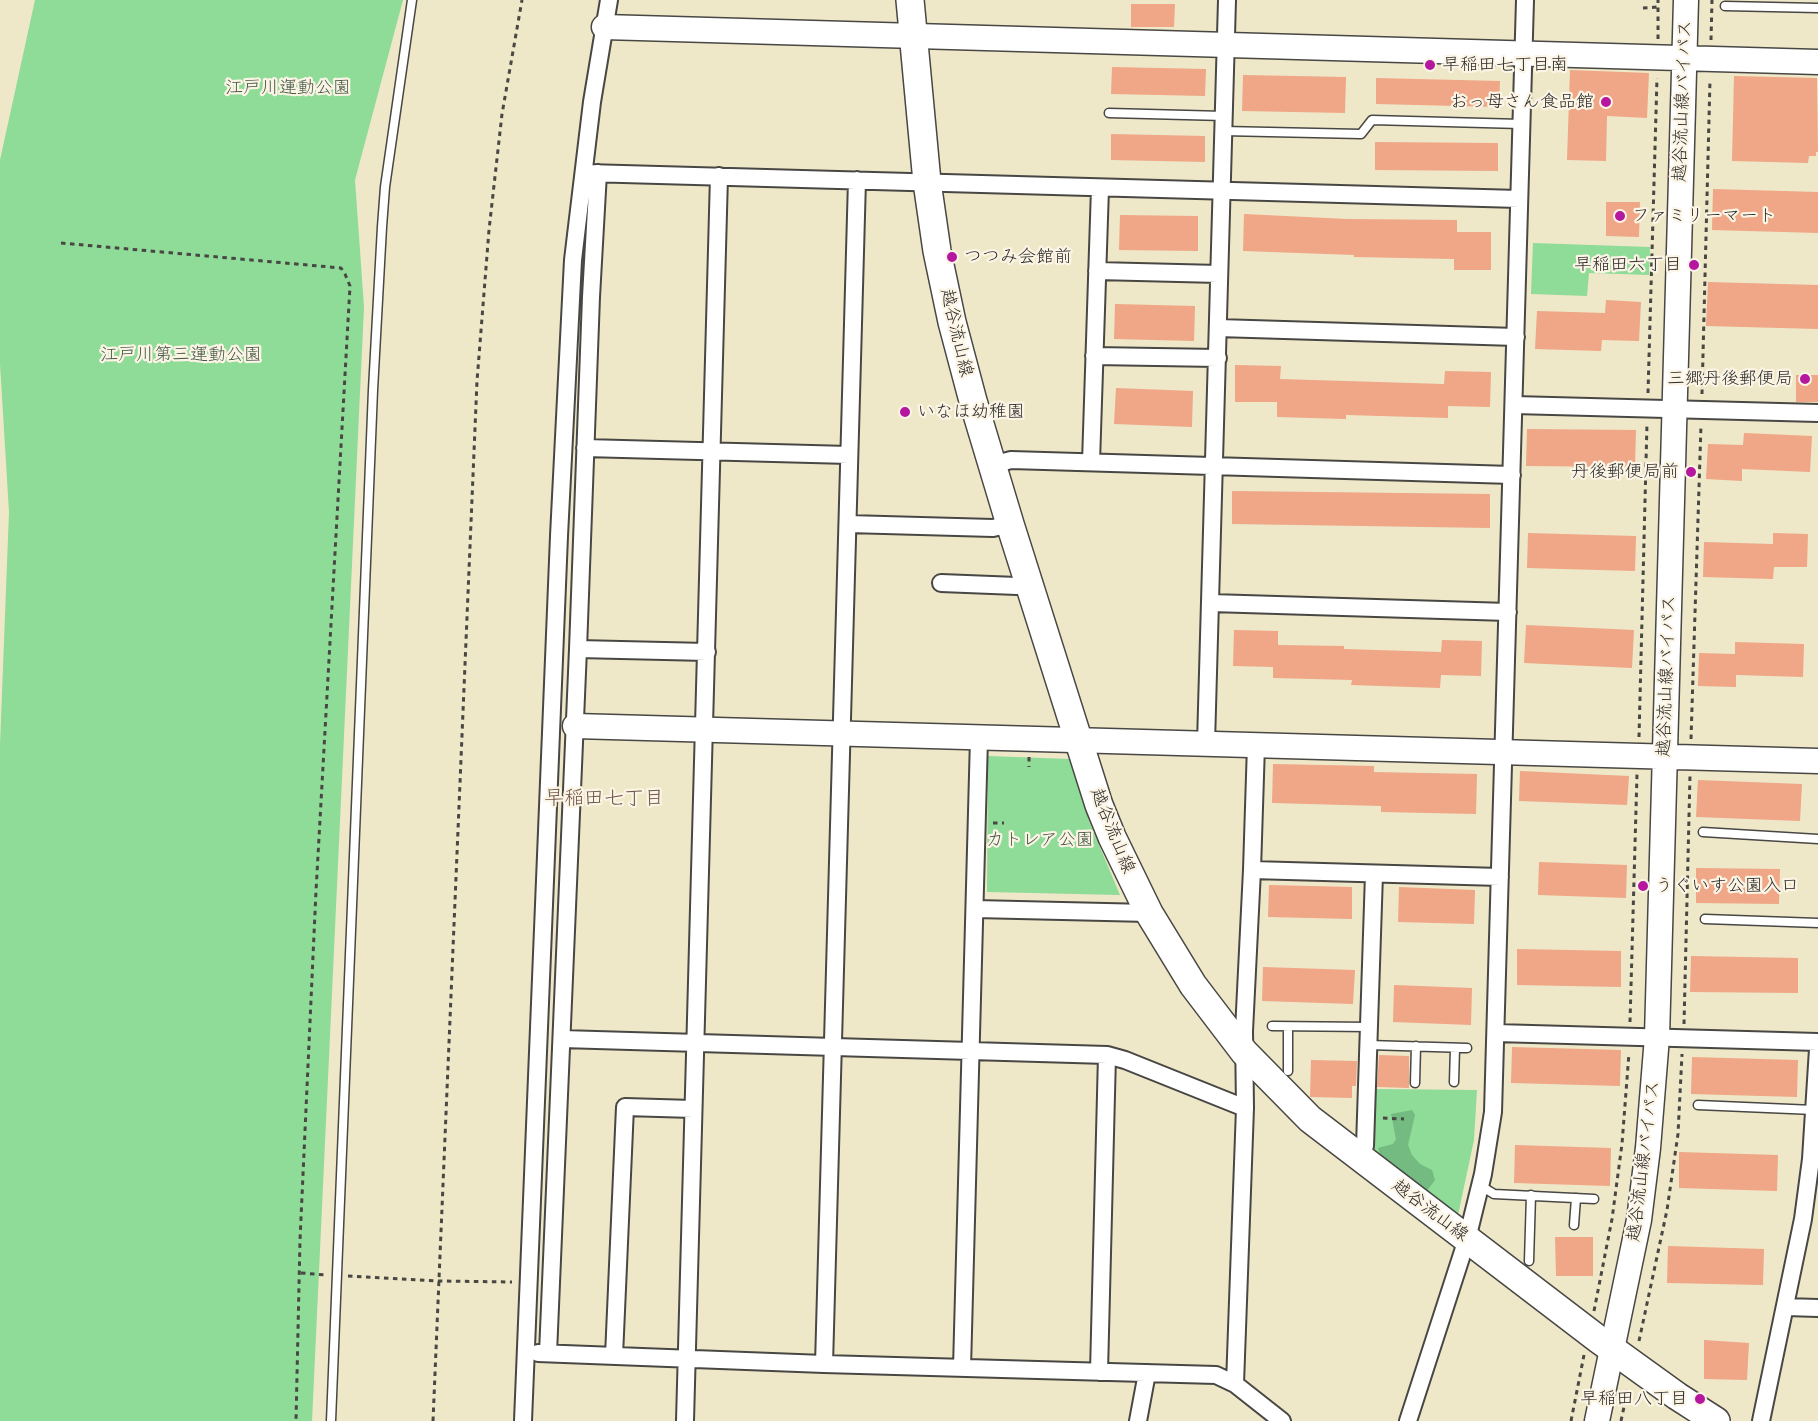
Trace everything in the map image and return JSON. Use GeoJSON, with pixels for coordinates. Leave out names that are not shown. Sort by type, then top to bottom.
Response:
{"type":"FeatureCollection","features":[{"type":"Feature","properties":{"kind":"main road","name":"越谷流山線"},"geometry":{"type":"LineString","coordinates":[[910,0],[927,182],[937,250],[952,322],[992,465],[1079,740],[1112,837],[1149,913],[1193,985],[1244,1052],[1310,1119],[1589,1332],[1716,1421]]}},
{"type":"Feature","properties":{"kind":"street"},"geometry":{"type":"LineString","coordinates":[[548,1353],[591,297],[591,173],[603,27],[609,0]]}},
{"type":"Feature","properties":{"kind":"street"},"geometry":{"type":"LineString","coordinates":[[1206,743],[1227,0]]}},
{"type":"Feature","properties":{"kind":"street"},"geometry":{"type":"LineString","coordinates":[[1408,1421],[1467,1239],[1481,1186],[1492,1112],[1525,0]]}},
{"type":"Feature","properties":{"kind":"street","name":"越谷流山線バイパス"},"geometry":{"type":"LineString","coordinates":[[1597,1421],[1639,1220],[1648,1148],[1657,1038],[1686,0]]}},
{"type":"Feature","properties":{"kind":"street"},"geometry":{"type":"LineString","coordinates":[[603,27],[1818,62]]}},
{"type":"Feature","properties":{"kind":"street"},"geometry":{"type":"LineString","coordinates":[[591,173],[1519,199]]}},
{"type":"Feature","properties":{"kind":"street"},"geometry":{"type":"LineString","coordinates":[[523,1421],[573,260],[591,173]]}},
{"type":"Feature","properties":{"kind":"street"},"geometry":{"type":"LineString","coordinates":[[685,1421],[719,176]]}},
{"type":"Feature","properties":{"kind":"street"},"geometry":{"type":"LineString","coordinates":[[824,1364],[857,180]]}},
{"type":"Feature","properties":{"kind":"street"},"geometry":{"type":"LineString","coordinates":[[1091,462],[1100,188]]}},
{"type":"Feature","properties":{"kind":"street"},"geometry":{"type":"LineString","coordinates":[[1097,271],[1219,274]]}},
{"type":"Feature","properties":{"kind":"street"},"geometry":{"type":"LineString","coordinates":[[1218,328],[1516,337]]}},
{"type":"Feature","properties":{"kind":"street"},"geometry":{"type":"LineString","coordinates":[[1094,356],[1218,358]]}},
{"type":"Feature","properties":{"kind":"street"},"geometry":{"type":"LineString","coordinates":[[1514,405],[1818,413]]}},
{"type":"Feature","properties":{"kind":"street"},"geometry":{"type":"LineString","coordinates":[[585,448],[849,456]]}},
{"type":"Feature","properties":{"kind":"street"},"geometry":{"type":"LineString","coordinates":[[992,465],[1011,459],[1512,474]]}},
{"type":"Feature","properties":{"kind":"street"},"geometry":{"type":"LineString","coordinates":[[848,524],[993,528],[1010,524]]}},
{"type":"Feature","properties":{"kind":"street"},"geometry":{"type":"LineString","coordinates":[[942,583],[1017,586],[1028,582]]}},
{"type":"Feature","properties":{"kind":"street"},"geometry":{"type":"LineString","coordinates":[[1211,603],[1508,612]]}},
{"type":"Feature","properties":{"kind":"street"},"geometry":{"type":"LineString","coordinates":[[578,649],[707,652]]}},
{"type":"Feature","properties":{"kind":"street"},"geometry":{"type":"LineString","coordinates":[[574,726],[842,734],[938,733],[979,738],[1818,761]]}},
{"type":"Feature","properties":{"kind":"street"},"geometry":{"type":"LineString","coordinates":[[962,1368],[979,738]]}},
{"type":"Feature","properties":{"kind":"street"},"geometry":{"type":"LineString","coordinates":[[1234,1384],[1256,745]]}},
{"type":"Feature","properties":{"kind":"street"},"geometry":{"type":"LineString","coordinates":[[1252,870],[1500,877]]}},
{"type":"Feature","properties":{"kind":"street"},"geometry":{"type":"LineString","coordinates":[[1359,1157],[1365,1146],[1374,874]]}},
{"type":"Feature","properties":{"kind":"street"},"geometry":{"type":"LineString","coordinates":[[975,909],[1149,913]]}},
{"type":"Feature","properties":{"kind":"street"},"geometry":{"type":"LineString","coordinates":[[1496,1033],[1818,1042]]}},
{"type":"Feature","properties":{"kind":"street"},"geometry":{"type":"LineString","coordinates":[[562,1040],[1107,1055],[1245,1108]]}},
{"type":"Feature","properties":{"kind":"street"},"geometry":{"type":"LineString","coordinates":[[1761,1421],[1786,1307],[1810,1219],[1818,1049]]}},
{"type":"Feature","properties":{"kind":"street"},"geometry":{"type":"LineString","coordinates":[[1099,1372],[1107,1055]]}},
{"type":"Feature","properties":{"kind":"street"},"geometry":{"type":"LineString","coordinates":[[614,1356],[625,1107],[693,1109]]}},
{"type":"Feature","properties":{"kind":"street"},"geometry":{"type":"LineString","coordinates":[[1786,1307],[1818,1308]]}},
{"type":"Feature","properties":{"kind":"street"},"geometry":{"type":"LineString","coordinates":[[525,1352],[824,1364],[1216,1375],[1234,1384],[1282,1421]]}},
{"type":"Feature","properties":{"kind":"street"},"geometry":{"type":"LineString","coordinates":[[1138,1421],[1147,1373]]}},
{"type":"Feature","properties":{"kind":"lane"},"geometry":{"type":"LineString","coordinates":[[331,1421],[382,227],[412,0]]}},
{"type":"Feature","properties":{"kind":"lane"},"geometry":{"type":"LineString","coordinates":[[1725,6],[1818,9]]}},
{"type":"Feature","properties":{"kind":"lane"},"geometry":{"type":"LineString","coordinates":[[1109,113],[1361,134],[1372,120],[1521,124]]}},
{"type":"Feature","properties":{"kind":"lane"},"geometry":{"type":"LineString","coordinates":[[1703,832],[1818,839]]}},
{"type":"Feature","properties":{"kind":"lane"},"geometry":{"type":"LineString","coordinates":[[1705,919],[1818,923]]}},
{"type":"Feature","properties":{"kind":"lane"},"geometry":{"type":"LineString","coordinates":[[1272,1026],[1369,1027]]}},
{"type":"Feature","properties":{"kind":"lane"},"geometry":{"type":"LineString","coordinates":[[1288,1027],[1288,1071]]}},
{"type":"Feature","properties":{"kind":"lane"},"geometry":{"type":"LineString","coordinates":[[1368,1045],[1467,1048]]}},
{"type":"Feature","properties":{"kind":"lane"},"geometry":{"type":"LineString","coordinates":[[1415,1083],[1416,1046]]}},
{"type":"Feature","properties":{"kind":"lane"},"geometry":{"type":"LineString","coordinates":[[1454,1082],[1455,1048]]}},
{"type":"Feature","properties":{"kind":"lane"},"geometry":{"type":"LineString","coordinates":[[1698,1105],[1814,1110]]}},
{"type":"Feature","properties":{"kind":"lane"},"geometry":{"type":"LineString","coordinates":[[1481,1186],[1494,1194],[1594,1199]]}},
{"type":"Feature","properties":{"kind":"lane"},"geometry":{"type":"LineString","coordinates":[[1529,1261],[1531,1195]]}},
{"type":"Feature","properties":{"kind":"lane"},"geometry":{"type":"LineString","coordinates":[[1574,1225],[1576,1198]]}},
{"type":"Feature","properties":{"kind":"path"},"geometry":{"type":"LineString","coordinates":[[433,1421],[461,736],[480,346],[489,230],[502,114],[522,0]]}},
{"type":"Feature","properties":{"kind":"path"},"geometry":{"type":"LineString","coordinates":[[1571,1421],[1612,1219],[1622,1144],[1630,1036],[1658,0]]}},
{"type":"Feature","properties":{"kind":"path"},"geometry":{"type":"LineString","coordinates":[[1643,8],[1658,7]]}},
{"type":"Feature","properties":{"kind":"path"},"geometry":{"type":"LineString","coordinates":[[61,243],[341,268],[350,286],[316,891],[300,1240],[296,1421]]}},
{"type":"Feature","properties":{"kind":"path"},"geometry":{"type":"LineString","coordinates":[[1366,1117],[1404,1119]]}},
{"type":"Feature","properties":{"kind":"path"},"geometry":{"type":"LineString","coordinates":[[301,1273],[439,1281],[509,1282]]}},
{"type":"Feature","properties":{"kind":"green space","name":"江戸川第三運動公園"},"geometry":{"type":"Polygon","coordinates":[[[35,0],[403,0],[355,180],[364,307],[312,1421],[0,1421],[0,745],[9,512],[0,364],[0,160],[35,0]]]}},
{"type":"Feature","properties":{"kind":"green space"},"geometry":{"type":"Polygon","coordinates":[[[1533,243],[1650,247],[1649,275],[1589,273],[1587,296],[1531,294],[1533,243]]]}},
{"type":"Feature","properties":{"kind":"green space","name":"カトレア公園"},"geometry":{"type":"Polygon","coordinates":[[[988,756],[1070,759],[1089,821],[1120,895],[987,892],[988,756]]]}},
{"type":"Feature","properties":{"kind":"green space"},"geometry":{"type":"Polygon","coordinates":[[[1376,1089],[1477,1090],[1474,1140],[1456,1219],[1379,1159],[1373,1145],[1376,1089]]]}},
{"type":"Feature","properties":{"kind":"green space"},"geometry":{"type":"Polygon","coordinates":[[[1412,1110],[1415,1115],[1408,1145],[1412,1155],[1420,1164],[1432,1170],[1435,1180],[1426,1192],[1381,1157],[1378,1148],[1393,1144],[1396,1139],[1391,1114],[1412,1110]]]}},
{"type":"Feature","properties":{"kind":"building"},"geometry":{"type":"Polygon","coordinates":[[[1131,4],[1175,4],[1174,27],[1131,27],[1131,4]]]}},
{"type":"Feature","properties":{"kind":"building"},"geometry":{"type":"Polygon","coordinates":[[[1112,67],[1206,69],[1205,96],[1111,94],[1112,67]]]}},
{"type":"Feature","properties":{"kind":"building"},"geometry":{"type":"Polygon","coordinates":[[[1570,70],[1649,73],[1647,118],[1607,116],[1606,161],[1567,160],[1570,70]]]}},
{"type":"Feature","properties":{"kind":"building"},"geometry":{"type":"Polygon","coordinates":[[[1243,75],[1346,77],[1345,113],[1242,111],[1243,75]]]}},
{"type":"Feature","properties":{"kind":"building"},"geometry":{"type":"Polygon","coordinates":[[[1734,76],[1817,78],[1818,152],[1816,156],[1809,156],[1808,163],[1732,161],[1734,76]]]}},
{"type":"Feature","properties":{"kind":"building"},"geometry":{"type":"Polygon","coordinates":[[[1376,78],[1500,81],[1499,107],[1376,104],[1376,78]]]}},
{"type":"Feature","properties":{"kind":"building"},"geometry":{"type":"Polygon","coordinates":[[[1111,134],[1205,136],[1205,162],[1111,160],[1111,134]]]}},
{"type":"Feature","properties":{"kind":"building"},"geometry":{"type":"Polygon","coordinates":[[[1375,142],[1498,143],[1498,171],[1375,170],[1375,142]]]}},
{"type":"Feature","properties":{"kind":"building"},"geometry":{"type":"Polygon","coordinates":[[[1713,189],[1818,192],[1818,233],[1712,230],[1713,189]]]}},
{"type":"Feature","properties":{"kind":"building"},"geometry":{"type":"Polygon","coordinates":[[[1606,202],[1640,202],[1639,237],[1606,236],[1606,202]]]}},
{"type":"Feature","properties":{"kind":"building"},"geometry":{"type":"Polygon","coordinates":[[[1244,214],[1347,219],[1457,220],[1457,232],[1491,232],[1491,270],[1454,270],[1454,259],[1243,251],[1244,214]]]}},
{"type":"Feature","properties":{"kind":"building"},"geometry":{"type":"Polygon","coordinates":[[[1120,215],[1198,216],[1198,251],[1119,250],[1120,215]]]}},
{"type":"Feature","properties":{"kind":"building"},"geometry":{"type":"Polygon","coordinates":[[[1708,282],[1818,285],[1818,329],[1706,326],[1708,282]]]}},
{"type":"Feature","properties":{"kind":"building"},"geometry":{"type":"Polygon","coordinates":[[[1606,300],[1641,302],[1639,341],[1602,340],[1601,351],[1535,349],[1537,311],[1605,313],[1606,300]]]}},
{"type":"Feature","properties":{"kind":"building"},"geometry":{"type":"Polygon","coordinates":[[[1115,304],[1195,306],[1194,341],[1114,339],[1115,304]]]}},
{"type":"Feature","properties":{"kind":"building"},"geometry":{"type":"Polygon","coordinates":[[[1235,365],[1281,366],[1280,379],[1444,384],[1445,371],[1491,372],[1490,407],[1448,406],[1448,418],[1346,415],[1346,419],[1277,417],[1277,402],[1235,402],[1235,365]]]}},
{"type":"Feature","properties":{"kind":"building"},"geometry":{"type":"Polygon","coordinates":[[[1796,375],[1818,375],[1818,402],[1796,402],[1796,375]]]}},
{"type":"Feature","properties":{"kind":"building"},"geometry":{"type":"Polygon","coordinates":[[[1116,388],[1193,391],[1192,427],[1114,424],[1116,388]]]}},
{"type":"Feature","properties":{"kind":"building"},"geometry":{"type":"Polygon","coordinates":[[[1527,429],[1636,430],[1635,467],[1526,466],[1527,429]]]}},
{"type":"Feature","properties":{"kind":"building"},"geometry":{"type":"Polygon","coordinates":[[[1744,433],[1812,436],[1810,472],[1742,469],[1742,481],[1706,479],[1708,444],[1743,445],[1744,433]]]}},
{"type":"Feature","properties":{"kind":"building"},"geometry":{"type":"Polygon","coordinates":[[[1232,491],[1490,494],[1490,528],[1232,524],[1232,491]]]}},
{"type":"Feature","properties":{"kind":"building"},"geometry":{"type":"Polygon","coordinates":[[[1528,533],[1636,536],[1635,571],[1527,568],[1528,533]]]}},
{"type":"Feature","properties":{"kind":"building"},"geometry":{"type":"Polygon","coordinates":[[[1773,533],[1808,534],[1807,567],[1774,567],[1773,579],[1703,577],[1704,542],[1773,544],[1773,533]]]}},
{"type":"Feature","properties":{"kind":"building"},"geometry":{"type":"Polygon","coordinates":[[[1526,625],[1634,630],[1632,668],[1524,663],[1526,625]]]}},
{"type":"Feature","properties":{"kind":"building"},"geometry":{"type":"Polygon","coordinates":[[[1234,630],[1278,631],[1278,645],[1344,646],[1344,649],[1441,652],[1442,640],[1482,641],[1481,676],[1441,675],[1440,688],[1351,685],[1352,680],[1273,678],[1273,667],[1233,666],[1234,630]]]}},
{"type":"Feature","properties":{"kind":"building"},"geometry":{"type":"Polygon","coordinates":[[[1735,642],[1804,644],[1803,677],[1736,675],[1736,687],[1698,686],[1699,653],[1735,654],[1735,642]]]}},
{"type":"Feature","properties":{"kind":"building"},"geometry":{"type":"Polygon","coordinates":[[[1273,764],[1374,766],[1374,772],[1477,774],[1476,814],[1381,812],[1381,806],[1272,803],[1273,764]]]}},
{"type":"Feature","properties":{"kind":"building"},"geometry":{"type":"Polygon","coordinates":[[[1520,771],[1629,776],[1627,805],[1519,801],[1520,771]]]}},
{"type":"Feature","properties":{"kind":"building"},"geometry":{"type":"Polygon","coordinates":[[[1698,780],[1802,784],[1800,821],[1696,817],[1698,780]]]}},
{"type":"Feature","properties":{"kind":"building"},"geometry":{"type":"Polygon","coordinates":[[[1539,862],[1627,865],[1626,898],[1538,895],[1539,862]]]}},
{"type":"Feature","properties":{"kind":"building"},"geometry":{"type":"Polygon","coordinates":[[[1696,868],[1780,869],[1779,904],[1696,903],[1696,868]]]}},
{"type":"Feature","properties":{"kind":"building"},"geometry":{"type":"Polygon","coordinates":[[[1269,885],[1352,887],[1352,919],[1268,917],[1269,885]]]}},
{"type":"Feature","properties":{"kind":"building"},"geometry":{"type":"Polygon","coordinates":[[[1399,887],[1475,890],[1474,924],[1398,922],[1399,887]]]}},
{"type":"Feature","properties":{"kind":"building"},"geometry":{"type":"Polygon","coordinates":[[[1517,949],[1621,951],[1621,987],[1517,985],[1517,949]]]}},
{"type":"Feature","properties":{"kind":"building"},"geometry":{"type":"Polygon","coordinates":[[[1691,956],[1798,958],[1798,993],[1690,992],[1691,956]]]}},
{"type":"Feature","properties":{"kind":"building"},"geometry":{"type":"Polygon","coordinates":[[[1263,967],[1355,970],[1353,1004],[1262,1001],[1263,967]]]}},
{"type":"Feature","properties":{"kind":"building"},"geometry":{"type":"Polygon","coordinates":[[[1394,985],[1472,988],[1471,1025],[1393,1022],[1394,985]]]}},
{"type":"Feature","properties":{"kind":"building"},"geometry":{"type":"Polygon","coordinates":[[[1512,1047],[1621,1050],[1620,1086],[1511,1083],[1512,1047]]]}},
{"type":"Feature","properties":{"kind":"building"},"geometry":{"type":"Polygon","coordinates":[[[1379,1055],[1409,1056],[1409,1088],[1377,1087],[1379,1055]]]}},
{"type":"Feature","properties":{"kind":"building"},"geometry":{"type":"Polygon","coordinates":[[[1692,1057],[1798,1060],[1797,1097],[1691,1094],[1692,1057]]]}},
{"type":"Feature","properties":{"kind":"building"},"geometry":{"type":"Polygon","coordinates":[[[1311,1060],[1357,1061],[1356,1086],[1352,1086],[1352,1098],[1310,1097],[1311,1060]]]}},
{"type":"Feature","properties":{"kind":"building"},"geometry":{"type":"Polygon","coordinates":[[[1515,1145],[1611,1148],[1610,1186],[1514,1183],[1515,1145]]]}},
{"type":"Feature","properties":{"kind":"building"},"geometry":{"type":"Polygon","coordinates":[[[1679,1152],[1778,1155],[1777,1191],[1679,1188],[1679,1152]]]}},
{"type":"Feature","properties":{"kind":"building"},"geometry":{"type":"Polygon","coordinates":[[[1555,1237],[1593,1237],[1593,1276],[1556,1276],[1555,1237]]]}},
{"type":"Feature","properties":{"kind":"building"},"geometry":{"type":"Polygon","coordinates":[[[1668,1246],[1764,1249],[1763,1285],[1667,1283],[1668,1246]]]}},
{"type":"Feature","properties":{"kind":"building"},"geometry":{"type":"Polygon","coordinates":[[[1704,1340],[1749,1343],[1747,1380],[1704,1379],[1704,1340]]]}},
{"type":"Feature","properties":{"kind":"place","name":"早稲田七丁目南"},"geometry":{"type":"Point","coordinates":[1430,65]}},
{"type":"Feature","properties":{"kind":"place","name":"おっ母さん食品館"},"geometry":{"type":"Point","coordinates":[1606,102]}},
{"type":"Feature","properties":{"kind":"place","name":"ファミリーマート"},"geometry":{"type":"Point","coordinates":[1620,216]}},
{"type":"Feature","properties":{"kind":"place","name":"つつみ会館前"},"geometry":{"type":"Point","coordinates":[952,257]}},
{"type":"Feature","properties":{"kind":"place","name":"早稲田六丁目"},"geometry":{"type":"Point","coordinates":[1694,265]}},
{"type":"Feature","properties":{"kind":"place","name":"三郷丹後郵便局"},"geometry":{"type":"Point","coordinates":[1805,379]}},
{"type":"Feature","properties":{"kind":"place","name":"いなほ幼稚園"},"geometry":{"type":"Point","coordinates":[905,412]}},
{"type":"Feature","properties":{"kind":"place","name":"丹後郵便局前"},"geometry":{"type":"Point","coordinates":[1691,472]}},
{"type":"Feature","properties":{"kind":"place","name":"うぐいす公園入口"},"geometry":{"type":"Point","coordinates":[1643,886]}},
{"type":"Feature","properties":{"kind":"place","name":"早稲田八丁目"},"geometry":{"type":"Point","coordinates":[1700,1399]}},
{"type":"Feature","properties":{"kind":"district","name":"早稲田七丁目"},"geometry":{"type":"Point","coordinates":[604,799]}},
{"type":"Feature","properties":{"kind":"park label","name":"江戸川運動公園"},"geometry":{"type":"Point","coordinates":[288,88]}}]}
